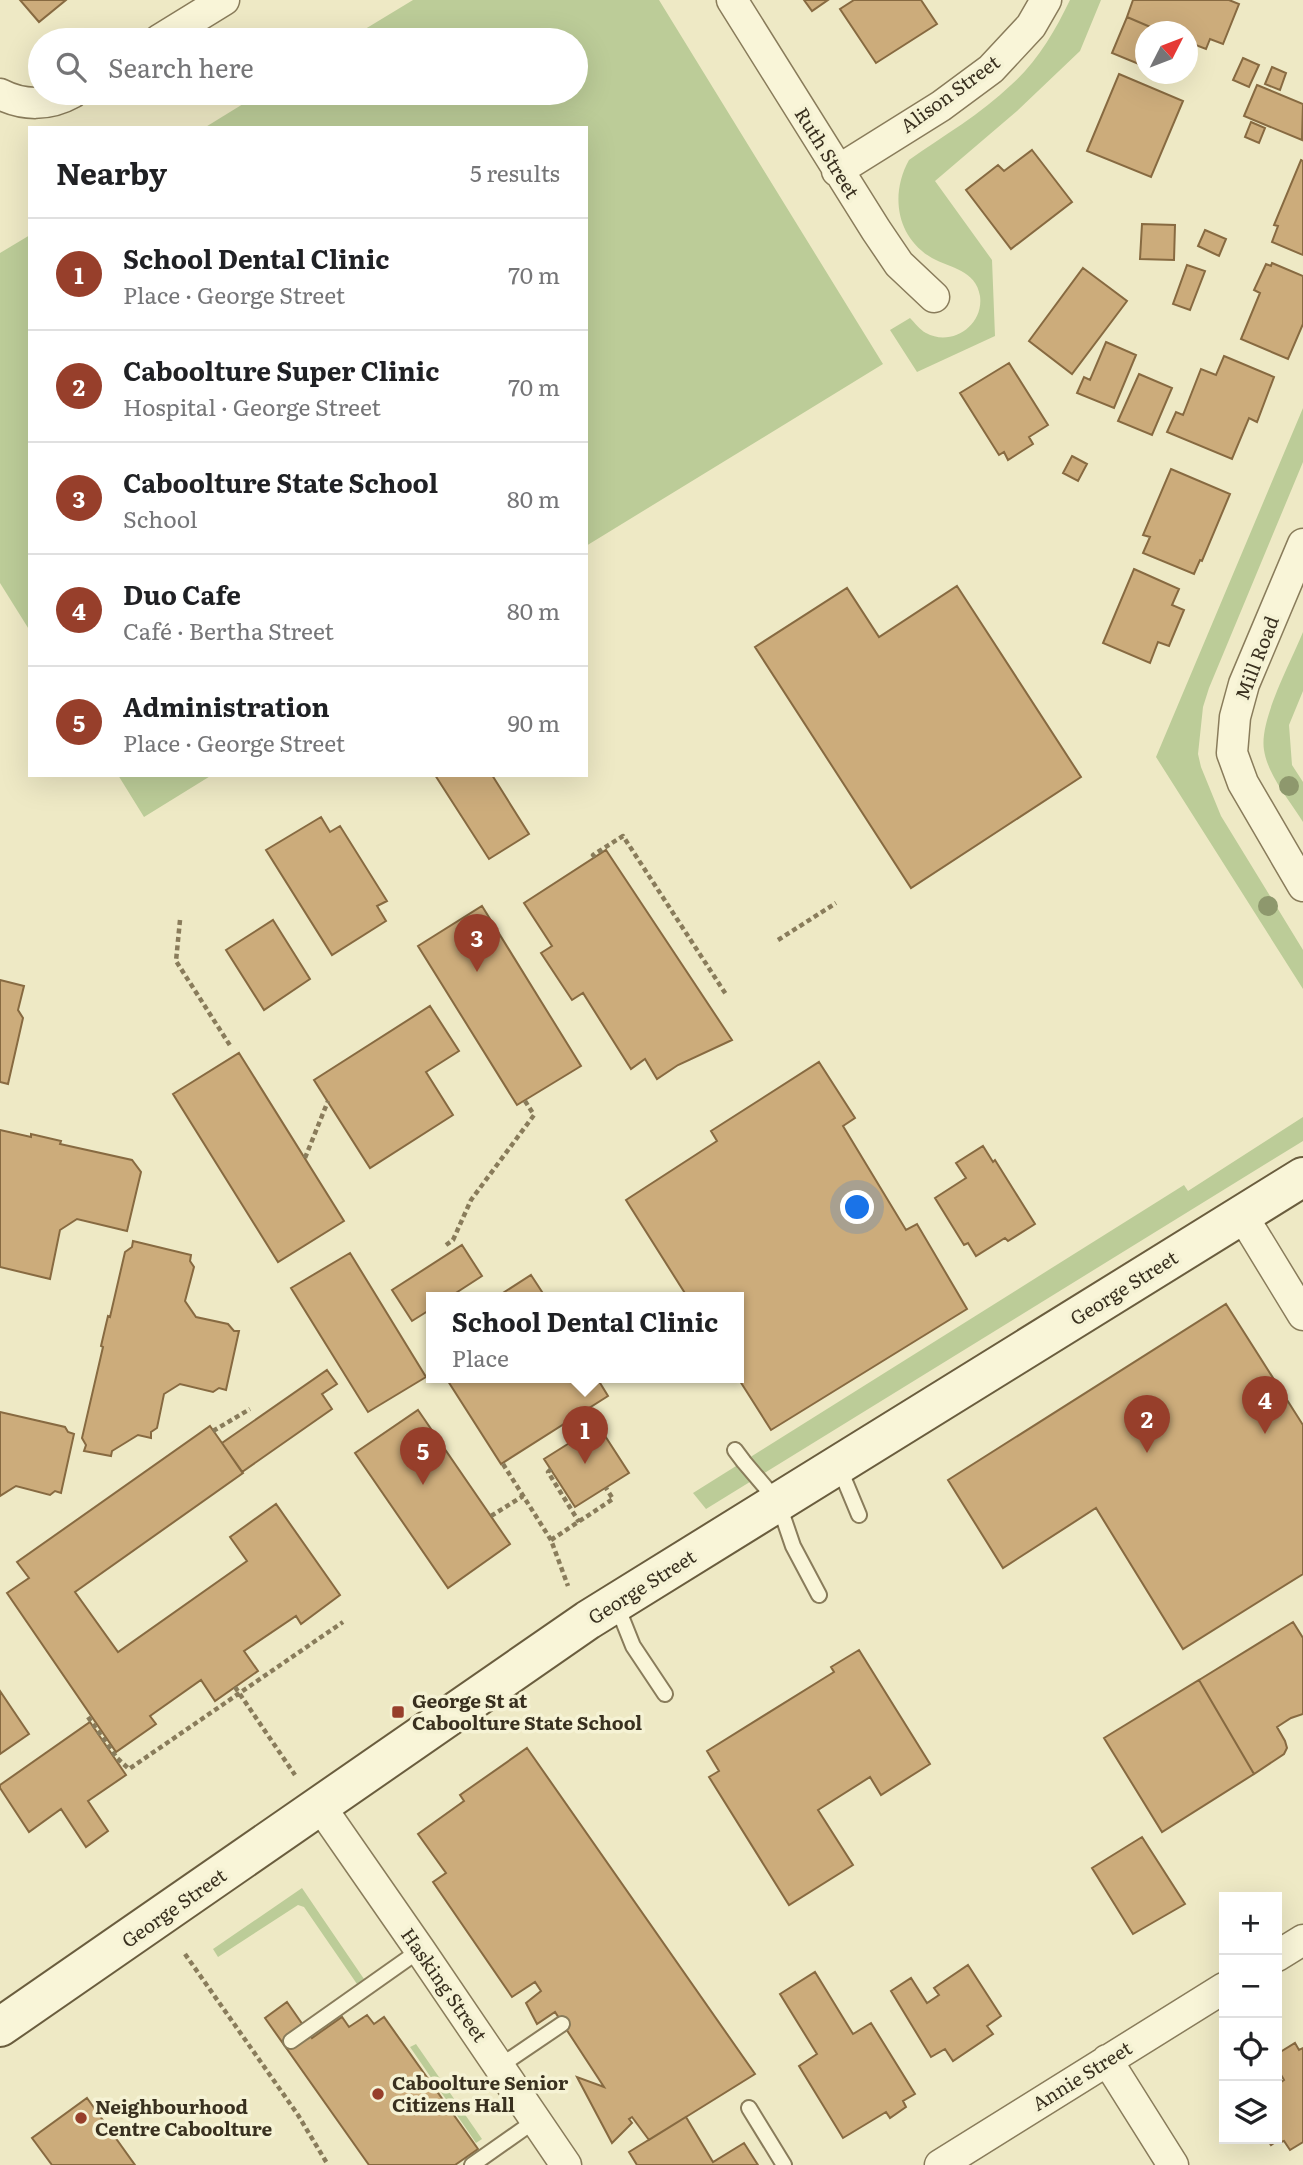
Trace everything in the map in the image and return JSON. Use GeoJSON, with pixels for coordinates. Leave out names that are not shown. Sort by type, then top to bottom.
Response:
{"type":"FeatureCollection","features":[{"type":"Feature","properties":{"kind":"street"},"geometry":{"type":"LineString","coordinates":[[178,28],[224,0]]}},
{"type":"Feature","properties":{"kind":"street","name":"Ruth Street"},"geometry":{"type":"LineString","coordinates":[[732,0],[837,171],[899,264],[934,297]]}},
{"type":"Feature","properties":{"kind":"street","name":"Alison Street"},"geometry":{"type":"LineString","coordinates":[[837,171],[940,106],[991,69],[1031,26],[1046,0]]}},
{"type":"Feature","properties":{"kind":"street","name":"Mill Road"},"geometry":{"type":"LineString","coordinates":[[1303,544],[1244,684],[1235,717],[1232,753],[1243,783],[1303,886]]}},
{"type":"Feature","properties":{"kind":"street","name":"George Street"},"geometry":{"type":"LineString","coordinates":[[0,2027],[615,1603],[1303,1177]]}},
{"type":"Feature","properties":{"kind":"street"},"geometry":{"type":"LineString","coordinates":[[1242,1215],[1303,1315]]}},
{"type":"Feature","properties":{"kind":"street","name":"Hasking Street"},"geometry":{"type":"LineString","coordinates":[[320,1807],[566,2165]]}},
{"type":"Feature","properties":{"kind":"street"},"geometry":{"type":"LineString","coordinates":[[1279,1955],[1303,1940]]}},
{"type":"Feature","properties":{"kind":"street","name":"Annie Street"},"geometry":{"type":"LineString","coordinates":[[940,2165],[1219,1992]]}},
{"type":"Feature","properties":{"kind":"street"},"geometry":{"type":"LineString","coordinates":[[1107,2060],[1173,2165]]}},
{"type":"Feature","properties":{"kind":"lane"},"geometry":{"type":"LineString","coordinates":[[736,1450],[778,1502],[793,1546],[819,1595]]}},
{"type":"Feature","properties":{"kind":"lane"},"geometry":{"type":"LineString","coordinates":[[838,1465],[859,1516]]}},
{"type":"Feature","properties":{"kind":"lane"},"geometry":{"type":"LineString","coordinates":[[615,1603],[633,1646],[665,1693]]}},
{"type":"Feature","properties":{"kind":"lane"},"geometry":{"type":"LineString","coordinates":[[291,2042],[420,1950]]}},
{"type":"Feature","properties":{"kind":"lane"},"geometry":{"type":"LineString","coordinates":[[500,2066],[562,2024]]}},
{"type":"Feature","properties":{"kind":"lane"},"geometry":{"type":"LineString","coordinates":[[749,2108],[784,2165]]}},
{"type":"Feature","properties":{"kind":"lane"},"geometry":{"type":"LineString","coordinates":[[472,2165],[536,2120]]}},
{"type":"Feature","properties":{"kind":"path"},"geometry":{"type":"LineString","coordinates":[[595,857],[593,855],[623,836],[727,996]]}},
{"type":"Feature","properties":{"kind":"path"},"geometry":{"type":"LineString","coordinates":[[778,940],[836,902]]}},
{"type":"Feature","properties":{"kind":"path"},"geometry":{"type":"LineString","coordinates":[[180,920],[176,961],[230,1047]]}},
{"type":"Feature","properties":{"kind":"path"},"geometry":{"type":"LineString","coordinates":[[305,1158],[328,1101]]}},
{"type":"Feature","properties":{"kind":"path"},"geometry":{"type":"LineString","coordinates":[[446,1245],[453,1240],[471,1200],[534,1115],[524,1101]]}},
{"type":"Feature","properties":{"kind":"path"},"geometry":{"type":"LineString","coordinates":[[213,1431],[250,1409]]}},
{"type":"Feature","properties":{"kind":"path"},"geometry":{"type":"LineString","coordinates":[[503,1464],[551,1540],[568,1586]]}},
{"type":"Feature","properties":{"kind":"path"},"geometry":{"type":"LineString","coordinates":[[551,1469],[548,1472],[579,1522]]}},
{"type":"Feature","properties":{"kind":"path"},"geometry":{"type":"LineString","coordinates":[[551,1540],[613,1499],[606,1488]]}},
{"type":"Feature","properties":{"kind":"path"},"geometry":{"type":"LineString","coordinates":[[491,1517],[523,1496]]}},
{"type":"Feature","properties":{"kind":"path"},"geometry":{"type":"LineString","coordinates":[[88,1717],[117,1758],[129,1769],[343,1622]]}},
{"type":"Feature","properties":{"kind":"path"},"geometry":{"type":"LineString","coordinates":[[235,1687],[295,1775]]}},
{"type":"Feature","properties":{"kind":"path"},"geometry":{"type":"LineString","coordinates":[[185,1954],[298,2115],[328,2165]]}},
{"type":"Feature","properties":{"kind":"green space"},"geometry":{"type":"Polygon","coordinates":[[[413,0],[659,0],[883,364],[588,545],[588,126],[207,126],[241,105],[588,105],[588,28],[367,28],[413,0]]]}},
{"type":"Feature","properties":{"kind":"green space"},"geometry":{"type":"Polygon","coordinates":[[[1070,0],[1101,0],[1080,51],[1017,111],[935,181],[992,260],[995,336],[917,372],[890,330],[910,318],[926,333],[936,337],[955,335],[971,325],[977,316],[980,296],[978,287],[968,275],[932,258],[911,239],[904,227],[898,200],[903,173],[909,160],[975,115],[1020,76],[1045,46],[1070,0]]]}},
{"type":"Feature","properties":{"kind":"green space"},"geometry":{"type":"Polygon","coordinates":[[[28,236],[28,628],[0,583],[0,253],[28,236]]]}},
{"type":"Feature","properties":{"kind":"green space"},"geometry":{"type":"Polygon","coordinates":[[[1303,408],[1303,462],[1209,688],[1203,707],[1198,754],[1221,816],[1303,950],[1303,989],[1156,757],[1303,408]]]}},
{"type":"Feature","properties":{"kind":"green space"},"geometry":{"type":"Polygon","coordinates":[[[1303,632],[1303,691],[1289,725],[1292,765],[1303,782],[1303,822],[1270,769],[1264,750],[1264,738],[1271,707],[1303,632]]]}},
{"type":"Feature","properties":{"kind":"green space"},"geometry":{"type":"Polygon","coordinates":[[[119,777],[209,777],[144,817],[119,777]]]}},
{"type":"Feature","properties":{"kind":"green space"},"geometry":{"type":"Polygon","coordinates":[[[1303,1117],[1303,1141],[706,1509],[693,1493],[1184,1185],[1188,1191],[1303,1117]]]}},
{"type":"Feature","properties":{"kind":"green space"},"geometry":{"type":"Polygon","coordinates":[[[302,1888],[364,1979],[357,1984],[304,1907],[298,1905],[218,1957],[213,1949],[302,1888]]]}},
{"type":"Feature","properties":{"kind":"green space"},"geometry":{"type":"Polygon","coordinates":[[[416,2044],[482,2139],[476,2143],[410,2047],[416,2044]]]}},
{"type":"Feature","properties":{"kind":"building"},"geometry":{"type":"Polygon","coordinates":[[[20,0],[66,0],[39,22],[20,0]]]}},
{"type":"Feature","properties":{"kind":"building"},"geometry":{"type":"Polygon","coordinates":[[[804,0],[828,0],[812,11],[804,0]]]}},
{"type":"Feature","properties":{"kind":"building"},"geometry":{"type":"Polygon","coordinates":[[[854,0],[921,0],[937,24],[876,63],[840,9],[854,0]]]}},
{"type":"Feature","properties":{"kind":"building"},"geometry":{"type":"Polygon","coordinates":[[[1133,0],[1229,0],[1239,4],[1223,44],[1210,39],[1206,49],[1198,46],[1198,21],[1136,21],[1127,17],[1133,0]]]}},
{"type":"Feature","properties":{"kind":"building"},"geometry":{"type":"Polygon","coordinates":[[[1127,17],[1136,21],[1135,62],[1112,53],[1127,17]]]}},
{"type":"Feature","properties":{"kind":"building"},"geometry":{"type":"Polygon","coordinates":[[[1243,58],[1259,65],[1249,87],[1233,80],[1243,58]]]}},
{"type":"Feature","properties":{"kind":"building"},"geometry":{"type":"Polygon","coordinates":[[[1272,67],[1286,73],[1280,90],[1265,84],[1272,67]]]}},
{"type":"Feature","properties":{"kind":"building"},"geometry":{"type":"Polygon","coordinates":[[[1119,74],[1135,81],[1135,84],[1143,84],[1183,101],[1151,177],[1087,151],[1119,74]]]}},
{"type":"Feature","properties":{"kind":"building"},"geometry":{"type":"Polygon","coordinates":[[[1257,85],[1303,104],[1302,140],[1244,116],[1257,85]]]}},
{"type":"Feature","properties":{"kind":"building"},"geometry":{"type":"Polygon","coordinates":[[[1251,122],[1265,128],[1259,143],[1245,137],[1251,122]]]}},
{"type":"Feature","properties":{"kind":"building"},"geometry":{"type":"Polygon","coordinates":[[[1032,150],[1072,202],[1011,249],[966,190],[998,165],[1004,171],[1032,150]]]}},
{"type":"Feature","properties":{"kind":"building"},"geometry":{"type":"Polygon","coordinates":[[[1301,160],[1303,255],[1272,242],[1278,226],[1274,225],[1301,160]]]}},
{"type":"Feature","properties":{"kind":"building"},"geometry":{"type":"Polygon","coordinates":[[[1142,224],[1175,225],[1174,260],[1140,259],[1142,224]]]}},
{"type":"Feature","properties":{"kind":"building"},"geometry":{"type":"Polygon","coordinates":[[[1205,230],[1226,239],[1219,256],[1198,246],[1205,230]]]}},
{"type":"Feature","properties":{"kind":"building"},"geometry":{"type":"Polygon","coordinates":[[[1272,263],[1303,276],[1303,324],[1288,359],[1241,339],[1260,293],[1254,290],[1266,264],[1271,266],[1272,263]]]}},
{"type":"Feature","properties":{"kind":"building"},"geometry":{"type":"Polygon","coordinates":[[[1187,265],[1205,271],[1190,310],[1173,304],[1187,265]]]}},
{"type":"Feature","properties":{"kind":"building"},"geometry":{"type":"Polygon","coordinates":[[[1083,268],[1127,301],[1072,374],[1029,341],[1083,268]]]}},
{"type":"Feature","properties":{"kind":"building"},"geometry":{"type":"Polygon","coordinates":[[[1106,342],[1136,355],[1114,408],[1077,393],[1084,377],[1090,380],[1106,342]]]}},
{"type":"Feature","properties":{"kind":"building"},"geometry":{"type":"Polygon","coordinates":[[[1224,356],[1274,377],[1257,422],[1249,418],[1232,459],[1167,432],[1176,412],[1183,415],[1201,369],[1216,375],[1224,356]]]}},
{"type":"Feature","properties":{"kind":"building"},"geometry":{"type":"Polygon","coordinates":[[[1009,363],[1048,425],[1029,437],[1033,444],[1008,460],[1004,452],[999,455],[960,393],[1009,363]]]}},
{"type":"Feature","properties":{"kind":"building"},"geometry":{"type":"Polygon","coordinates":[[[1139,374],[1172,388],[1152,435],[1118,421],[1139,374]]]}},
{"type":"Feature","properties":{"kind":"building"},"geometry":{"type":"Polygon","coordinates":[[[1072,456],[1087,464],[1078,481],[1063,473],[1072,456]]]}},
{"type":"Feature","properties":{"kind":"building"},"geometry":{"type":"Polygon","coordinates":[[[1171,469],[1230,494],[1194,574],[1143,553],[1150,537],[1143,535],[1171,469]]]}},
{"type":"Feature","properties":{"kind":"building"},"geometry":{"type":"Polygon","coordinates":[[[1134,569],[1179,589],[1172,605],[1184,610],[1169,646],[1158,642],[1150,663],[1103,643],[1134,569]]]}},
{"type":"Feature","properties":{"kind":"building"},"geometry":{"type":"Polygon","coordinates":[[[957,586],[1081,777],[911,888],[755,647],[847,588],[879,637],[957,586]]]}},
{"type":"Feature","properties":{"kind":"building"},"geometry":{"type":"Polygon","coordinates":[[[436,777],[493,777],[529,834],[489,859],[436,777]]]}},
{"type":"Feature","properties":{"kind":"building"},"geometry":{"type":"Polygon","coordinates":[[[321,817],[330,832],[340,826],[387,901],[377,906],[386,921],[332,955],[266,850],[321,817]]]}},
{"type":"Feature","properties":{"kind":"building"},"geometry":{"type":"Polygon","coordinates":[[[606,850],[732,1040],[678,1065],[657,1079],[645,1059],[631,1069],[583,993],[572,1000],[541,953],[552,946],[524,903],[606,850]]]}},
{"type":"Feature","properties":{"kind":"building"},"geometry":{"type":"Polygon","coordinates":[[[482,906],[581,1066],[517,1105],[418,946],[482,906]]]}},
{"type":"Feature","properties":{"kind":"building"},"geometry":{"type":"Polygon","coordinates":[[[273,920],[310,979],[264,1010],[226,950],[273,920]]]}},
{"type":"Feature","properties":{"kind":"building"},"geometry":{"type":"Polygon","coordinates":[[[0,980],[24,986],[18,1010],[23,1018],[8,1084],[0,1082],[0,980]]]}},
{"type":"Feature","properties":{"kind":"building"},"geometry":{"type":"Polygon","coordinates":[[[430,1006],[459,1051],[426,1072],[453,1115],[370,1168],[314,1080],[430,1006]]]}},
{"type":"Feature","properties":{"kind":"building"},"geometry":{"type":"Polygon","coordinates":[[[239,1053],[344,1221],[278,1262],[173,1094],[239,1053]]]}},
{"type":"Feature","properties":{"kind":"building"},"geometry":{"type":"Polygon","coordinates":[[[819,1062],[855,1118],[843,1126],[906,1230],[917,1224],[967,1309],[771,1430],[741,1383],[744,1383],[744,1292],[684,1292],[626,1200],[717,1141],[711,1131],[819,1062]]]}},
{"type":"Feature","properties":{"kind":"building"},"geometry":{"type":"Polygon","coordinates":[[[0,1130],[31,1137],[31,1134],[61,1141],[60,1144],[132,1160],[141,1172],[127,1231],[77,1219],[60,1230],[50,1279],[0,1267],[0,1130]]]}},
{"type":"Feature","properties":{"kind":"building"},"geometry":{"type":"Polygon","coordinates":[[[983,1146],[993,1162],[995,1160],[1035,1224],[976,1256],[968,1243],[964,1245],[935,1198],[966,1178],[956,1163],[983,1146]]]}},
{"type":"Feature","properties":{"kind":"building"},"geometry":{"type":"Polygon","coordinates":[[[133,1241],[191,1255],[190,1261],[194,1267],[185,1301],[196,1317],[228,1324],[234,1331],[239,1331],[226,1390],[219,1388],[213,1392],[180,1384],[164,1394],[157,1428],[151,1432],[151,1438],[138,1435],[112,1451],[111,1456],[84,1451],[86,1445],[82,1438],[108,1316],[110,1317],[125,1252],[132,1247],[133,1241]]]}},
{"type":"Feature","properties":{"kind":"building"},"geometry":{"type":"Polygon","coordinates":[[[462,1245],[482,1276],[457,1292],[426,1292],[426,1312],[412,1321],[392,1290],[462,1245]]]}},
{"type":"Feature","properties":{"kind":"building"},"geometry":{"type":"Polygon","coordinates":[[[350,1253],[426,1377],[368,1412],[291,1288],[350,1253]]]}},
{"type":"Feature","properties":{"kind":"building"},"geometry":{"type":"Polygon","coordinates":[[[531,1275],[542,1292],[504,1292],[531,1275]]]}},
{"type":"Feature","properties":{"kind":"building"},"geometry":{"type":"Polygon","coordinates":[[[1226,1304],[1303,1425],[1303,1574],[1183,1649],[1096,1508],[1003,1568],[948,1480],[1226,1304]]]}},
{"type":"Feature","properties":{"kind":"building"},"geometry":{"type":"Polygon","coordinates":[[[327,1370],[337,1384],[322,1394],[332,1409],[242,1472],[222,1443],[327,1370]]]}},
{"type":"Feature","properties":{"kind":"building"},"geometry":{"type":"Polygon","coordinates":[[[449,1383],[600,1383],[608,1396],[501,1464],[449,1383]]]}},
{"type":"Feature","properties":{"kind":"building"},"geometry":{"type":"Polygon","coordinates":[[[418,1410],[510,1544],[448,1588],[355,1453],[418,1410]]]}},
{"type":"Feature","properties":{"kind":"building"},"geometry":{"type":"Polygon","coordinates":[[[0,1412],[65,1427],[68,1432],[74,1434],[61,1493],[55,1491],[50,1495],[16,1486],[0,1496],[0,1412]]]}},
{"type":"Feature","properties":{"kind":"building"},"geometry":{"type":"Polygon","coordinates":[[[598,1425],[629,1473],[575,1507],[544,1459],[598,1425]]]}},
{"type":"Feature","properties":{"kind":"building"},"geometry":{"type":"Polygon","coordinates":[[[210,1426],[243,1473],[75,1592],[118,1652],[247,1561],[230,1537],[276,1504],[340,1595],[301,1624],[296,1616],[244,1651],[258,1671],[215,1701],[201,1680],[150,1716],[156,1724],[116,1752],[7,1593],[29,1578],[17,1562],[210,1426]]]}},
{"type":"Feature","properties":{"kind":"building"},"geometry":{"type":"Polygon","coordinates":[[[1293,1622],[1303,1638],[1303,1714],[1277,1727],[1287,1748],[1284,1754],[1254,1774],[1199,1680],[1293,1622]]]}},
{"type":"Feature","properties":{"kind":"building"},"geometry":{"type":"Polygon","coordinates":[[[859,1650],[930,1764],[881,1795],[870,1777],[818,1810],[853,1865],[789,1905],[709,1777],[719,1771],[707,1751],[834,1672],[831,1667],[859,1650]]]}},
{"type":"Feature","properties":{"kind":"building"},"geometry":{"type":"Polygon","coordinates":[[[1199,1680],[1254,1774],[1162,1832],[1104,1738],[1199,1680]]]}},
{"type":"Feature","properties":{"kind":"building"},"geometry":{"type":"Polygon","coordinates":[[[0,1691],[29,1734],[0,1754],[0,1691]]]}},
{"type":"Feature","properties":{"kind":"building"},"geometry":{"type":"Polygon","coordinates":[[[90,1722],[126,1775],[88,1801],[108,1831],[86,1847],[61,1809],[29,1832],[0,1785],[90,1722]]]}},
{"type":"Feature","properties":{"kind":"building"},"geometry":{"type":"Polygon","coordinates":[[[527,1748],[755,2074],[649,2140],[632,2117],[629,2119],[632,2123],[612,2143],[577,2077],[604,2087],[555,2012],[537,2024],[526,2003],[541,1991],[535,1982],[512,1997],[433,1882],[446,1873],[418,1834],[464,1801],[460,1795],[527,1748]]]}},
{"type":"Feature","properties":{"kind":"building"},"geometry":{"type":"Polygon","coordinates":[[[1142,1837],[1185,1904],[1133,1934],[1092,1868],[1142,1837]]]}},
{"type":"Feature","properties":{"kind":"building"},"geometry":{"type":"Polygon","coordinates":[[[968,1965],[1001,2016],[987,2026],[993,2034],[953,2061],[945,2049],[931,2057],[891,1991],[911,1978],[927,2003],[939,1995],[934,1988],[968,1965]]]}},
{"type":"Feature","properties":{"kind":"building"},"geometry":{"type":"Polygon","coordinates":[[[815,1972],[853,2034],[871,2023],[915,2094],[903,2101],[906,2107],[890,2118],[886,2112],[843,2138],[799,2066],[817,2054],[780,1994],[815,1972]]]}},
{"type":"Feature","properties":{"kind":"building","name":"Caboolture Senior Citizens Hall"},"geometry":{"type":"Polygon","coordinates":[[[287,2002],[312,2038],[342,2017],[349,2027],[367,2015],[374,2024],[384,2017],[478,2149],[455,2165],[369,2165],[265,2018],[287,2002]]]}},
{"type":"Feature","properties":{"kind":"building"},"geometry":{"type":"Polygon","coordinates":[[[1295,2043],[1299,2050],[1303,2048],[1303,2142],[1290,2150],[1282,2142],[1282,2051],[1295,2043]]]}},
{"type":"Feature","properties":{"kind":"building","name":"Neighbourhood Centre Caboolture"},"geometry":{"type":"Polygon","coordinates":[[[87,2098],[135,2165],[52,2165],[32,2138],[87,2098]]]}},
{"type":"Feature","properties":{"kind":"building"},"geometry":{"type":"Polygon","coordinates":[[[686,2117],[713,2162],[744,2143],[758,2165],[637,2165],[629,2152],[686,2117]]]}},
{"type":"Feature","properties":{"kind":"place","name":"Caboolture State School"},"geometry":{"type":"Point","coordinates":[477,972]}},
{"type":"Feature","properties":{"kind":"place","name":"Duo Cafe"},"geometry":{"type":"Point","coordinates":[1265,1434]}},
{"type":"Feature","properties":{"kind":"place","name":"Caboolture Super Clinic"},"geometry":{"type":"Point","coordinates":[1147,1453]}},
{"type":"Feature","properties":{"kind":"place","name":"School Dental Clinic"},"geometry":{"type":"Point","coordinates":[585,1464]}},
{"type":"Feature","properties":{"kind":"place","name":"Administration"},"geometry":{"type":"Point","coordinates":[423,1485]}},
{"type":"Feature","properties":{"kind":"place","name":"George St at Caboolture State School"},"geometry":{"type":"Point","coordinates":[398,1712]}},
{"type":"Feature","properties":{"kind":"place","name":"Caboolture Senior Citizens Hall"},"geometry":{"type":"Point","coordinates":[378,2094]}},
{"type":"Feature","properties":{"kind":"place","name":"Neighbourhood Centre Caboolture"},"geometry":{"type":"Point","coordinates":[81,2118]}}]}
